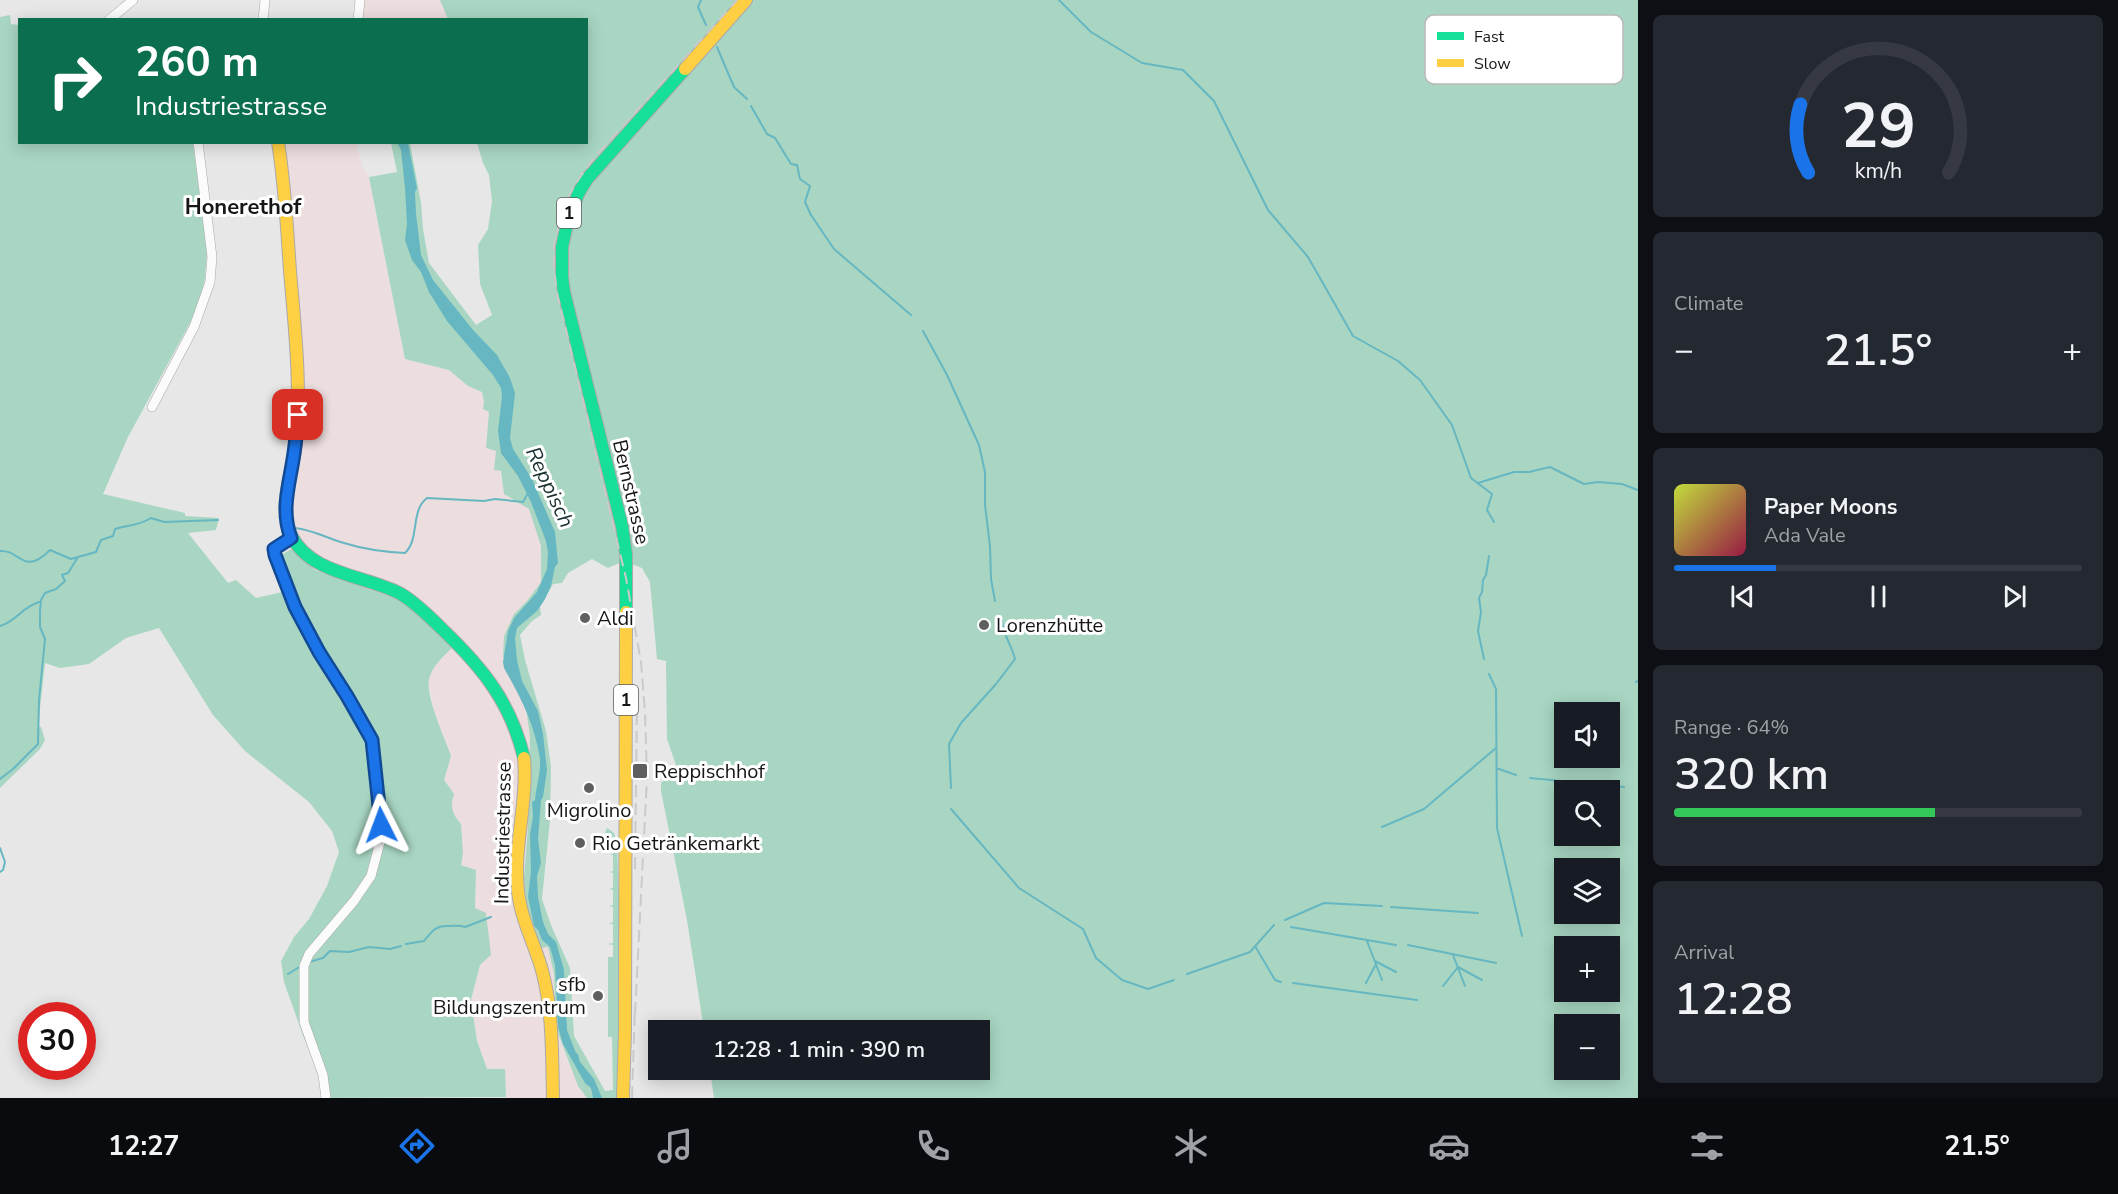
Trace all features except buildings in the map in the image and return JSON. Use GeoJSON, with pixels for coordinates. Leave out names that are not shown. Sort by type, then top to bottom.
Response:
{"type":"FeatureCollection","features":[{"type":"Feature","properties":{"kind":"main road","name":"Bernstrasse"},"geometry":{"type":"LineString","coordinates":[[623,1098],[626,554],[622,526],[564,292],[561,273],[562,240],[572,205],[586,179],[746,0]]}},
{"type":"Feature","properties":{"kind":"main road"},"geometry":{"type":"LineString","coordinates":[[278,144],[286,219],[297,394],[294,453],[285,504],[285,519],[291,538]]}},
{"type":"Feature","properties":{"kind":"main road","name":"Industriestrasse"},"geometry":{"type":"LineString","coordinates":[[291,538],[302,552],[315,561],[364,578],[408,598],[483,670],[498,690],[512,716],[519,734],[525,770],[518,900],[547,991],[553,1098]]}},
{"type":"Feature","properties":{"kind":"street"},"geometry":{"type":"LineString","coordinates":[[111,18],[133,0]]}},
{"type":"Feature","properties":{"kind":"street"},"geometry":{"type":"LineString","coordinates":[[263,18],[265,0]]}},
{"type":"Feature","properties":{"kind":"street"},"geometry":{"type":"LineString","coordinates":[[358,18],[360,0]]}},
{"type":"Feature","properties":{"kind":"street"},"geometry":{"type":"LineString","coordinates":[[152,407],[194,327],[207,292],[212,265],[198,144]]}},
{"type":"Feature","properties":{"kind":"street"},"geometry":{"type":"LineString","coordinates":[[291,538],[274,549],[275,555],[295,607],[372,740],[380,812],[380,842],[370,876],[354,901],[309,954],[304,966],[304,1022],[323,1075],[326,1098]]}},
{"type":"Feature","properties":{"kind":"shaded area"},"geometry":{"type":"Polygon","coordinates":[[[363,0],[440,0],[449,18],[361,18],[363,0]]]}},
{"type":"Feature","properties":{"kind":"shaded area"},"geometry":{"type":"Polygon","coordinates":[[[285,144],[356,144],[363,168],[369,177],[405,359],[449,370],[468,386],[482,392],[489,412],[486,448],[496,451],[504,494],[529,509],[542,546],[541,582],[514,614],[510,675],[526,707],[530,737],[525,899],[540,948],[548,946],[554,974],[556,1028],[578,1086],[587,1098],[505,1098],[487,1070],[477,1041],[471,1000],[480,965],[475,908],[476,871],[461,865],[463,852],[461,824],[454,816],[450,805],[453,794],[443,780],[451,756],[435,717],[428,678],[435,666],[453,646],[405,602],[315,570],[291,549],[278,508],[286,475],[292,408],[289,346],[301,347],[285,144]]]}},
{"type":"Feature","properties":{"kind":"green space"},"geometry":{"type":"Polygon","coordinates":[[[440,0],[1638,0],[1638,1098],[714,1098],[711,1080],[990,1080],[990,1020],[702,1020],[687,920],[661,791],[661,783],[677,768],[667,739],[666,661],[657,659],[650,582],[642,568],[624,561],[608,568],[592,559],[568,573],[562,583],[553,584],[540,607],[541,615],[532,621],[520,635],[546,731],[551,767],[550,820],[542,899],[570,968],[574,1036],[605,1091],[613,1090],[612,1037],[608,1037],[608,957],[613,957],[613,945],[608,944],[613,943],[613,924],[609,924],[613,922],[613,907],[609,906],[613,905],[613,890],[609,889],[613,888],[613,873],[609,872],[613,871],[613,855],[609,855],[613,854],[613,838],[609,838],[605,833],[607,828],[614,833],[617,844],[620,919],[618,1098],[587,1098],[578,1086],[556,1028],[554,974],[548,947],[540,948],[527,913],[524,878],[528,827],[530,737],[526,707],[503,656],[504,636],[514,614],[541,582],[541,546],[529,509],[504,494],[501,471],[494,470],[496,451],[486,448],[489,412],[483,409],[482,392],[468,386],[449,370],[405,359],[369,177],[397,172],[391,144],[410,144],[429,263],[476,325],[492,315],[480,284],[478,245],[488,229],[492,201],[489,175],[477,144],[588,144],[588,18],[448,18],[440,0]]]}},
{"type":"Feature","properties":{"kind":"green space"},"geometry":{"type":"Polygon","coordinates":[[[10,15],[11,24],[18,25],[18,144],[193,144],[207,252],[201,298],[190,323],[128,437],[103,494],[185,513],[185,516],[219,518],[216,530],[188,533],[228,583],[236,580],[256,598],[291,590],[280,556],[291,549],[315,570],[405,602],[453,647],[432,672],[429,693],[451,756],[444,780],[454,794],[453,810],[461,824],[463,853],[461,865],[476,870],[475,908],[486,913],[491,955],[480,965],[471,1000],[477,1041],[487,1069],[505,1069],[506,1097],[323,1098],[321,1074],[304,1038],[284,982],[281,961],[294,937],[309,919],[327,886],[339,852],[332,831],[309,802],[245,751],[213,715],[159,628],[126,638],[89,664],[60,668],[45,663],[38,726],[41,727],[45,740],[40,749],[0,788],[0,17],[10,15]]]}},
{"type":"Feature","properties":{"kind":"water"},"geometry":{"type":"Polygon","coordinates":[[[398,144],[408,144],[417,188],[415,192],[416,214],[421,255],[433,280],[473,330],[497,355],[510,378],[515,393],[510,438],[513,449],[532,479],[555,532],[558,563],[551,586],[537,611],[517,628],[515,638],[522,681],[538,711],[547,770],[541,800],[538,839],[541,863],[537,876],[538,897],[543,922],[548,934],[556,942],[564,970],[567,1030],[580,1062],[594,1079],[602,1098],[593,1098],[591,1088],[585,1083],[563,1044],[558,1027],[555,965],[550,947],[542,940],[534,926],[528,897],[531,871],[530,835],[533,816],[532,802],[535,800],[540,759],[531,723],[503,662],[508,631],[514,618],[537,592],[547,569],[546,541],[518,476],[501,453],[498,431],[501,388],[493,375],[447,321],[429,292],[421,272],[412,260],[405,240],[407,224],[401,150],[398,144]]]}},
{"type":"Feature","properties":{"kind":"waterway"},"geometry":{"type":"LineString","coordinates":[[701,0],[698,7],[706,25]]}},
{"type":"Feature","properties":{"kind":"waterway"},"geometry":{"type":"LineString","coordinates":[[1059,0],[1091,32],[1142,63],[1183,70],[1214,101],[1268,210],[1308,257],[1353,336],[1398,361],[1420,380],[1452,425],[1471,478],[1492,494],[1487,510],[1494,522]]}},
{"type":"Feature","properties":{"kind":"waterway"},"geometry":{"type":"LineString","coordinates":[[717,47],[734,87],[747,99]]}},
{"type":"Feature","properties":{"kind":"waterway"},"geometry":{"type":"LineString","coordinates":[[751,106],[767,134],[775,138],[791,164],[797,165],[800,179],[810,186],[805,202],[834,249],[911,315]]}},
{"type":"Feature","properties":{"kind":"waterway"},"geometry":{"type":"LineString","coordinates":[[923,331],[947,375],[979,445],[985,472],[985,505],[995,601]]}},
{"type":"Feature","properties":{"kind":"waterway"},"geometry":{"type":"LineString","coordinates":[[1478,483],[1514,472],[1529,472],[1550,467],[1584,484],[1598,482],[1622,484],[1638,490]]}},
{"type":"Feature","properties":{"kind":"waterway","name":"Reppisch"},"geometry":{"type":"LineString","coordinates":[[295,528],[359,547],[405,553],[410,547],[418,510],[427,498],[484,501],[495,499],[523,502],[528,493]]}},
{"type":"Feature","properties":{"kind":"waterway"},"geometry":{"type":"LineString","coordinates":[[0,551],[7,551],[28,562],[41,558],[50,550],[71,559],[96,552],[101,540],[113,536],[115,529],[142,523],[151,518],[164,522],[218,520]]}},
{"type":"Feature","properties":{"kind":"waterway"},"geometry":{"type":"LineString","coordinates":[[1484,659],[1478,631],[1481,612],[1479,598],[1489,556]]}},
{"type":"Feature","properties":{"kind":"waterway"},"geometry":{"type":"LineString","coordinates":[[0,779],[38,744],[39,700],[45,639],[40,627],[41,600],[45,593],[56,589],[65,581],[62,575],[68,573],[78,557]]}},
{"type":"Feature","properties":{"kind":"waterway"},"geometry":{"type":"LineString","coordinates":[[0,626],[39,602]]}},
{"type":"Feature","properties":{"kind":"waterway"},"geometry":{"type":"LineString","coordinates":[[951,788],[949,744],[961,723],[1015,659],[1002,620]]}},
{"type":"Feature","properties":{"kind":"waterway"},"geometry":{"type":"LineString","coordinates":[[1489,674],[1496,689],[1497,828],[1522,936]]}},
{"type":"Feature","properties":{"kind":"waterway"},"geometry":{"type":"LineString","coordinates":[[1382,827],[1424,809],[1496,748]]}},
{"type":"Feature","properties":{"kind":"waterway"},"geometry":{"type":"LineString","coordinates":[[1496,768],[1516,775]]}},
{"type":"Feature","properties":{"kind":"waterway"},"geometry":{"type":"LineString","coordinates":[[1530,778],[1624,787]]}},
{"type":"Feature","properties":{"kind":"waterway"},"geometry":{"type":"LineString","coordinates":[[951,809],[1019,888],[1083,929],[1096,958],[1122,980],[1148,989],[1174,980]]}},
{"type":"Feature","properties":{"kind":"waterway"},"geometry":{"type":"LineString","coordinates":[[0,848],[5,862],[0,872]]}},
{"type":"Feature","properties":{"kind":"waterway"},"geometry":{"type":"LineString","coordinates":[[1285,920],[1324,903],[1382,906]]}},
{"type":"Feature","properties":{"kind":"waterway"},"geometry":{"type":"LineString","coordinates":[[1391,907],[1478,913]]}},
{"type":"Feature","properties":{"kind":"waterway"},"geometry":{"type":"LineString","coordinates":[[406,944],[424,941],[437,928],[465,927],[491,917]]}},
{"type":"Feature","properties":{"kind":"waterway"},"geometry":{"type":"LineString","coordinates":[[1187,974],[1250,952],[1274,925]]}},
{"type":"Feature","properties":{"kind":"waterway"},"geometry":{"type":"LineString","coordinates":[[1291,927],[1396,945]]}},
{"type":"Feature","properties":{"kind":"waterway"},"geometry":{"type":"LineString","coordinates":[[1367,941],[1382,980]]}},
{"type":"Feature","properties":{"kind":"waterway"},"geometry":{"type":"LineString","coordinates":[[1408,945],[1496,963]]}},
{"type":"Feature","properties":{"kind":"waterway"},"geometry":{"type":"LineString","coordinates":[[309,962],[323,958],[330,951],[349,952],[369,947],[390,949],[401,946]]}},
{"type":"Feature","properties":{"kind":"waterway"},"geometry":{"type":"LineString","coordinates":[[1255,946],[1275,980],[1281,982]]}},
{"type":"Feature","properties":{"kind":"waterway"},"geometry":{"type":"LineString","coordinates":[[1453,955],[1465,986]]}},
{"type":"Feature","properties":{"kind":"waterway"},"geometry":{"type":"LineString","coordinates":[[1375,961],[1396,972]]}},
{"type":"Feature","properties":{"kind":"waterway"},"geometry":{"type":"LineString","coordinates":[[1366,983],[1376,964]]}},
{"type":"Feature","properties":{"kind":"waterway"},"geometry":{"type":"LineString","coordinates":[[288,974],[301,966]]}},
{"type":"Feature","properties":{"kind":"waterway"},"geometry":{"type":"LineString","coordinates":[[1443,986],[1458,967],[1482,980]]}},
{"type":"Feature","properties":{"kind":"waterway"},"geometry":{"type":"LineString","coordinates":[[1293,983],[1417,1000]]}},
{"type":"Feature","properties":{"kind":"railway"},"geometry":{"type":"LineString","coordinates":[[635,1014],[647,778],[641,662],[626,578],[557,293],[554,245],[564,205],[593,159],[737,0]]}},
{"type":"Feature","properties":{"kind":"railway"},"geometry":{"type":"LineString","coordinates":[[635,869],[637,701]]}},
{"type":"Feature","properties":{"kind":"railway"},"geometry":{"type":"LineString","coordinates":[[632,1098],[635,1007]]}},
{"type":"Feature","properties":{"kind":"traffic: fast"},"geometry":{"type":"LineString","coordinates":[[626,612],[626,554],[622,526],[564,292],[562,247],[568,219],[587,179],[685,69]]}},
{"type":"Feature","properties":{"kind":"traffic: fast"},"geometry":{"type":"LineString","coordinates":[[295,450],[285,504],[287,525],[300,548],[325,566],[401,594],[428,615],[457,643],[494,688],[511,720],[524,758]]}},
{"type":"Feature","properties":{"kind":"traffic: slow"},"geometry":{"type":"LineString","coordinates":[[685,69],[746,0]]}},
{"type":"Feature","properties":{"kind":"traffic: slow"},"geometry":{"type":"LineString","coordinates":[[278,144],[286,207],[297,360],[298,405],[295,450]]}},
{"type":"Feature","properties":{"kind":"traffic: slow"},"geometry":{"type":"LineString","coordinates":[[623,1098],[626,612]]}},
{"type":"Feature","properties":{"kind":"traffic: slow"},"geometry":{"type":"LineString","coordinates":[[524,758],[524,791],[517,858],[518,891],[522,913],[540,964],[549,1004],[553,1098]]}},
{"type":"Feature","properties":{"kind":"place","name":"Aldi"},"geometry":{"type":"Point","coordinates":[585,618]}},
{"type":"Feature","properties":{"kind":"place","name":"Lorenzhütte"},"geometry":{"type":"Point","coordinates":[984,625]}},
{"type":"Feature","properties":{"kind":"place","name":"Reppischhof"},"geometry":{"type":"Point","coordinates":[640,771]}},
{"type":"Feature","properties":{"kind":"place","name":"Migrolino"},"geometry":{"type":"Point","coordinates":[589,788]}},
{"type":"Feature","properties":{"kind":"place","name":"Rio Getränkemarkt"},"geometry":{"type":"Point","coordinates":[580,843]}},
{"type":"Feature","properties":{"kind":"place","name":"sfb Bildungszentrum"},"geometry":{"type":"Point","coordinates":[598,996]}},
{"type":"Feature","properties":{"kind":"district","name":"Honerethof"},"geometry":{"type":"Point","coordinates":[243,207]}},
{"type":"Feature","properties":{"kind":"route"},"geometry":{"type":"LineString","coordinates":[[298,415],[285,504],[285,519],[291,538],[274,549],[275,555],[295,607],[372,740],[381,825]]}}]}
